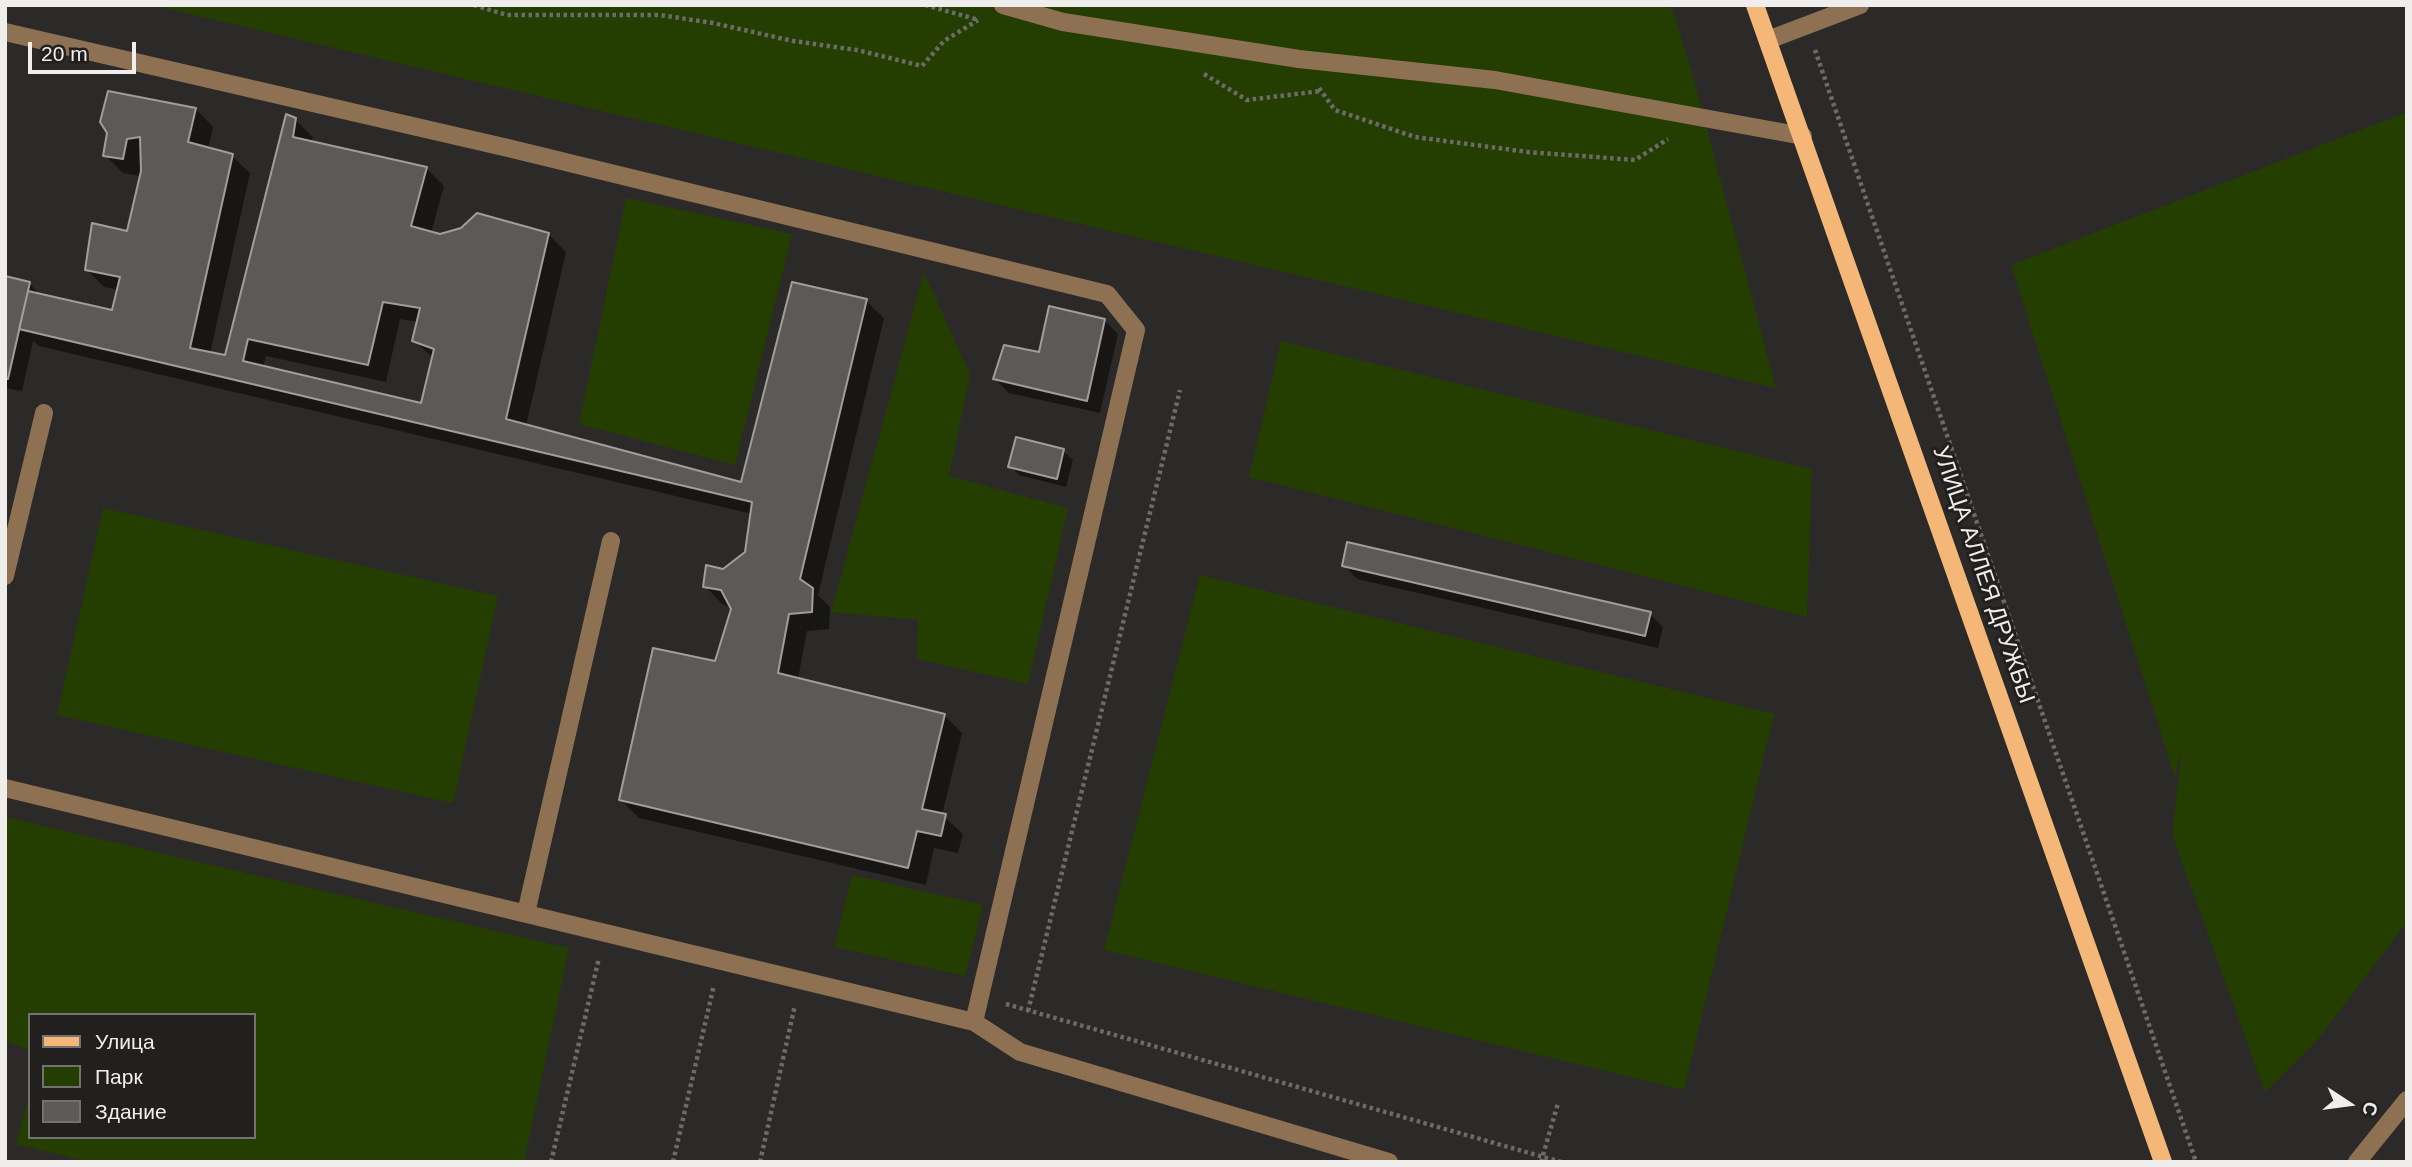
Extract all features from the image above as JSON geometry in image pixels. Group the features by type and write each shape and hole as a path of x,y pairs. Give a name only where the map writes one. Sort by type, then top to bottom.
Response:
{"main road":[{"name":"УЛИЦА АЛЛЕЯ ДРУЖБЫ","path":"1755,5 2163,1162"}],"street":[{"path":"1003,5 1063,22 1299,59 1495,80 1803,136"},
{"path":"1768,40 1860,5"},
{"path":"5,32 508,148 1107,294 1136,330 974,1022"},
{"path":"5,576 44,413"},
{"path":"526,913 611,541"},
{"path":"5,788 974,1022 1020,1052 1389,1162"},
{"path":"2357,1162 2407,1100"}],"path":[{"path":"474,5 507,15 673,17 793,41 857,50 922,66 944,41 978,20"},
{"path":"1807,25 2196,1162"},
{"path":"1299,59 1335,110 1415,137 1528,152 1635,160 1698,117"},
{"path":"1028,1011 1180,390"},
{"path":"551,1162 605,933"},
{"path":"673,1162 720,960"},
{"path":"760,1162 800,979"},
{"path":"980,997 1542,1159 1561,1162"},
{"path":"1542,1159 1558,1103"}],"green space":[{"path":"152,5 1671,5 1690,66 1776,388"},
{"path":"2407,112 2407,922 2319,1038 2265,1092 2172,834 2182,748 2175,777 2011,265"},
{"path":"626,198 792,234 735,465 579,424"},
{"path":"924,272 970,375 949,476 1068,508 1028,684 917,659 918,620 831,612"},
{"path":"1281,341 1812,469 1807,617 1249,477"},
{"path":"103,508 498,596 453,803 57,715"},
{"path":"1200,575 1774,714 1684,1090 1104,950"},
{"path":"5,817 569,948 524,1162 89,1162 16,1144 28,1100 28,1139 256,1139 256,1013 28,1013 28,1050 5,1040"},
{"path":"852,875 983,905 965,976 834,947"}],"building":[{"path":"108,91 196,108 188,142 233,154 190,348 225,355 286,114 296,118 293,137 427,167 411,226 440,234 461,228 477,213 549,233 506,419 741,482 792,282 867,299 800,579 813,588 812,612 789,614 778,673 945,714 922,809 946,814 941,836 917,831 908,868 619,800 653,648 715,661 731,609 721,590 703,587 706,565 723,569 745,552 752,502 19,329 28,291 112,310 120,277 85,270 92,223 127,231 141,171 140,137 127,139 123,159 103,156 107,133 100,122","holes":["383,302 420,308 412,341 434,349 421,403 243,361 248,339 368,365"]},
{"path":"5,276 30,282 8,379 5,378"},
{"path":"1049,306 1105,319 1087,401 993,379 1004,345 1039,352"},
{"path":"1016,437 1064,449 1057,479 1008,467"},
{"path":"1347,542 1651,612 1645,636 1342,566"}]}
